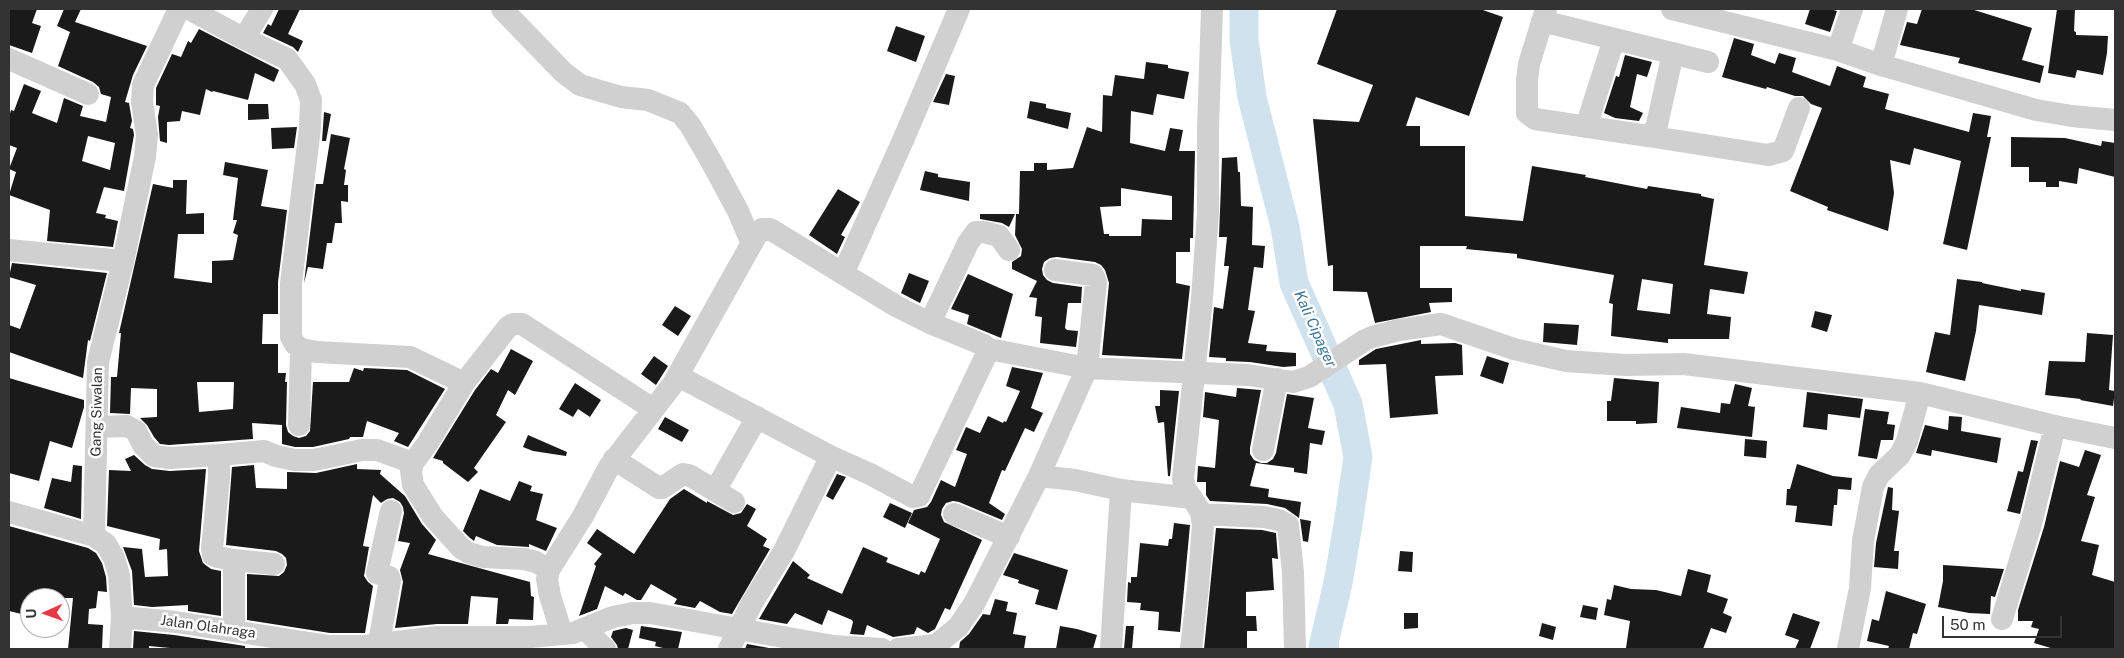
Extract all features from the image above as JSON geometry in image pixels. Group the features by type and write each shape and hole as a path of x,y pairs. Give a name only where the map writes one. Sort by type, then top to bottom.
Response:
{"street":[{"name":"Gang Siwalan","path":"94,536 98,362 145,157 148,135 142,102 143,85 179,9"},
{"path":"189,9 287,59 305,84 311,100 310,128 291,283 291,337 295,344 301,349 317,352 410,357 464,382"},
{"path":"241,36 246,35 262,9"},
{"path":"502,9 563,72 580,85 620,97 648,100 680,113 690,125 711,161 738,211 752,244"},
{"path":"842,274 904,138 959,9"},
{"path":"1190,649 1203,538 1197,506 1185,488 1183,479 1208,213 1208,129 1212,9"},
{"path":"1672,9 1838,50 1881,65 2036,110 2115,120"},
{"path":"1838,50 1852,9"},
{"path":"1881,65 1897,9"},
{"path":"1708,62 1614,39 1544,15 1529,64 1527,114 1535,119 1768,155 1783,151 1799,108"},
{"path":"1586,127 1614,39"},
{"path":"1648,136 1656,129 1674,53"},
{"path":"9,59 88,94"},
{"path":"562,634 550,596 547,580 549,570 583,516 614,459 678,376 762,228 770,229 842,274 930,323 989,348 1087,368 1248,374 1293,382 1309,377 1372,337 1399,330 1440,324 1514,348 1566,360 1625,365 1684,364 1920,393 2055,426 2115,438"},
{"path":"930,323 968,243 976,232 999,236 1010,250"},
{"path":"9,250 122,261"},
{"path":"898,649 942,647 974,604 1010,537 1087,368 1096,282 1093,275 1055,270"},
{"path":"549,570 536,562 524,558 483,557 469,553 461,548 448,536 433,517 413,485 411,471 413,463 428,444 464,382 508,327 513,324 522,324 653,409"},
{"path":"678,376 830,456 870,474 913,497 919,496 989,348"},
{"path":"299,425 301,349"},
{"path":"1263,450 1277,379"},
{"path":"1848,649 1860,588 1863,541 1873,487 1879,475 1900,455 1907,442 1920,393"},
{"path":"715,490 757,417"},
{"path":"97,427 127,426 136,431 143,445 154,456 169,458 264,451 294,460 314,460 362,450 377,450 413,463"},
{"path":"2002,619 2030,524 2055,426"},
{"path":"219,455 213,555 234,560 274,564"},
{"path":"733,639 784,551 830,456"},
{"path":"614,459 659,488 662,488 683,474 690,475 734,502"},
{"path":"1039,476 1075,480 1197,506 1264,517 1279,520 1288,525 1293,572 1296,649"},
{"path":"1111,649 1121,490"},
{"path":"380,643 390,580 389,577 377,574 391,511"},
{"path":"9,512 94,536 106,544 114,558 119,574 122,617 120,649"},
{"path":"954,514 1010,537"},
{"path":"234,560 234,630"},
{"name":"Jalan Olahraga","path":"122,617 234,630 313,646 365,646 437,637 490,643 562,634 585,628 613,617 633,613 650,613 733,639 882,649"},
{"path":"585,628 605,649"}],"building":[{"path":"9,9 37,9 32,23 41,26 32,53 9,45"},
{"path":"64,9 81,9 75,22 147,46 133,75 125,102 129,103 132,121 130,128 133,129 134,135 124,191 104,187 96,213 106,215 105,218 118,221 113,247 47,241 50,210 9,195 16,172 9,169 17,148 9,145 9,117 11,110 14,111 24,84 41,91 32,113 57,123 64,98 83,106 80,116 106,122 111,97 101,94 99,87 93,82 58,66 70,32 57,26","holes":["88,136 115,143 110,170 82,161"]},
{"path":"279,9 300,9 288,34 303,41 298,52 293,47 263,33 268,24 271,26"},
{"path":"1337,9 1480,9 1503,17 1469,116 1416,97 1406,126 1420,126 1420,146 1465,146 1465,216 1523,221 1532,166 1586,175 1585,177 1647,189 1648,186 1701,194 1701,196 1714,199 1704,265 1748,272 1744,294 1710,289 1707,314 1731,317 1729,339 1668,339 1668,343 1611,336 1613,304 1609,303 1614,275 1517,258 1517,254 1466,249 1467,246 1420,246 1420,288 1452,288 1452,302 1429,303 1431,312 1375,323 1367,292 1333,291 1333,265 1328,266 1313,119 1359,122 1373,85 1317,64","holes":["1642,279 1673,284 1670,314 1637,310"]},
{"path":"1810,9 1837,11 1830,32 1805,24"},
{"path":"1922,9 1971,9 2032,28 2022,60 2044,66 2040,83 1958,63 1960,58 1900,45 1907,22 1917,24"},
{"path":"2057,9 2075,9 2074,31 2076,35 2108,36 2103,75 2077,70 2075,78 2048,73"},
{"path":"896,26 925,36 916,62 887,51"},
{"path":"199,29 279,70 274,82 255,73 248,100 206,89 200,115 182,111 180,121 167,122 167,143 160,141 158,117 160,106 156,105 156,88 172,54 181,57 188,41 191,43"},
{"path":"1734,38 1754,44 1751,55 1775,64 1779,53 1796,58 1792,72 1830,86 1837,66 1866,77 1863,87 1889,94 1885,109 1969,132 1973,113 1991,116 1987,137 1991,137 1967,250 1943,244 1961,161 1914,148 1910,165 1890,160 1894,193 1888,231 1827,210 1828,207 1790,191 1822,108 1811,104 1803,96 1795,96 1767,87 1766,89 1722,77"},
{"path":"1625,55 1652,62 1647,77 1637,74 1630,107 1643,113 1639,121 1615,118 1604,113 1616,76 1619,77"},
{"path":"1146,62 1168,65 1168,68 1189,72 1184,99 1157,94 1153,115 1131,111 1130,143 1165,151 1170,128 1183,130 1179,151 1195,151 1193,238 1190,238 1190,252 1176,252 1176,283 1190,286 1182,359 1102,355 1109,283 1105,270 1095,262 1057,257 1050,258 1044,262 1043,275 1047,280 1053,283 1082,287 1081,303 1068,303 1065,328 1078,331 1076,347 1040,343 1042,317 1035,316 1037,298 1029,297 1037,281 1012,269 1012,262 1021,256 1022,249 1015,235 1016,214 1019,214 1020,171 1034,171 1034,163 1047,163 1047,170 1073,168 1087,127 1102,132 1103,95 1112,96 1115,75 1144,79","holes":["1121,188 1172,196 1172,220 1142,219 1141,236 1109,236 1109,234 1104,234 1100,207 1121,206"]},
{"path":"946,74 955,76 949,105 933,102"},
{"path":"1030,101 1046,104 1046,108 1071,113 1068,129 1027,118"},
{"path":"248,104 268,104 269,119 248,120"},
{"path":"324,112 331,114 326,141 322,141"},
{"path":"297,127 294,148 272,149 271,128"},
{"path":"331,134 350,138 344,169 346,170 344,185 348,185 348,202 341,201 342,223 335,223 332,243 327,243 323,269 308,267 304,283 316,184 323,184"},
{"path":"2011,137 2065,138 2101,146 2102,141 2115,143 2115,177 2079,168 2077,184 2059,181 2059,187 2046,187 2046,182 2029,182 2029,167 2011,167"},
{"path":"1237,157 1238,172 1240,172 1241,206 1253,207 1252,245 1265,246 1263,268 1254,267 1248,310 1255,311 1248,343 1267,345 1266,351 1296,353 1296,366 1283,367 1250,362 1226,361 1226,358 1209,357 1214,307 1223,309 1229,266 1224,266 1227,237 1219,237 1222,158"},
{"path":"225,162 268,170 261,206 287,210 278,282 278,314 263,314 262,344 278,344 278,373 286,373 286,425 288,432 299,438 306,436 310,431 313,382 349,382 354,368 363,371 364,368 407,370 445,389 408,447 394,441 399,433 367,421 363,437 350,437 349,439 313,447 295,447 282,444 282,425 252,423 253,439 160,444 140,418 157,417 157,389 131,388 130,414 110,413 111,377 117,377 121,333 119,333 153,184 173,188 173,180 187,180 186,214 204,213 204,234 178,234 174,278 212,283 212,261 233,260 238,235 233,233 237,220 233,220 238,178 223,175","holes":["197,382 234,382 233,409 199,412"]},
{"path":"925,171 938,174 938,177 970,182 969,201 920,190"},
{"path":"838,189 860,202 841,235 845,237 837,254 809,235"},
{"path":"980,214 1015,214 1009,227 1002,223 980,219"},
{"path":"12,263 107,273 90,341 88,340 83,378 9,352 9,325 20,329 36,285 9,277"},
{"path":"909,273 929,281 920,303 901,293"},
{"path":"968,274 1013,294 1001,338 967,324 969,315 951,309"},
{"path":"1957,279 1982,282 2021,291 2021,289 2045,293 2042,315 1979,305 1976,331 1965,381 1926,372 1935,332 1950,335"},
{"path":"675,306 691,316 678,336 662,325"},
{"path":"1815,311 1832,315 1827,332 1811,327"},
{"path":"1544,323 1579,325 1577,345 1543,342"},
{"path":"2087,333 2113,335 2109,390 2115,391 2113,406 2081,399 2045,395 2049,361 2085,362"},
{"path":"1421,340 1421,344 1455,343 1462,345 1463,375 1435,376 1438,414 1390,418 1386,364 1359,365 1359,360 1376,349"},
{"path":"511,349 533,361 515,395 508,390 496,415 506,422 474,468 478,472 468,482 443,463 443,461 433,458 475,390 491,369 498,373"},
{"path":"654,356 668,366 656,385 641,374"},
{"path":"1487,356 1509,363 1503,384 1480,376"},
{"path":"1012,367 1043,373 1031,408 1043,413 1034,432 1025,428 1005,471 1002,470 989,503 1005,514 1002,520 959,502 946,503 942,509 941,515 944,522 982,540 950,610 945,608 935,629 928,633 917,627 914,634 893,637 867,625 864,635 850,634 852,620 828,610 822,625 795,613 787,624 759,619 793,561 810,575 807,578 842,594 863,547 888,558 886,562 919,575 921,571 925,573 940,539 908,523 914,510 927,507 931,502 941,480 955,487 967,454 956,450 966,427 980,433 988,416 1003,423 1004,421 1006,422 1020,391 1006,386"},
{"path":"9,378 84,400 84,407 72,448 50,441 39,481 9,473"},
{"path":"1614,378 1659,382 1657,423 1636,424 1636,421 1607,421 1607,401 1611,401"},
{"path":"575,383 601,400 590,417 578,409 573,417 559,409"},
{"path":"1735,384 1752,388 1748,406 1755,407 1752,437 1677,428 1681,407 1720,413 1721,403 1730,404"},
{"path":"1237,388 1261,390 1250,454 1254,460 1261,463 1267,463 1273,459 1276,453 1287,394 1314,398 1308,428 1325,431 1322,445 1310,443 1307,474 1294,472 1294,468 1256,463 1250,486 1269,489 1268,497 1301,502 1299,518 1285,508 1267,504 1210,501 1206,495 1206,482 1197,482 1198,466 1215,468 1219,420 1203,417 1205,392 1236,397"},
{"path":"1160,390 1179,391 1170,476 1168,476 1164,422 1158,423 1155,406 1160,406"},
{"path":"1807,392 1863,399 1860,418 1828,414 1827,430 1803,427"},
{"path":"1865,409 1889,412 1887,424 1895,425 1893,440 1881,440 1877,459 1858,456"},
{"path":"1949,416 1962,417 1961,431 2001,438 1997,463 1932,450 1931,456 1916,453 1925,425 1948,430"},
{"path":"665,417 689,430 682,442 658,429"},
{"path":"528,435 567,452 566,456 533,451 523,447"},
{"path":"1745,439 1767,441 1766,458 1744,456"},
{"path":"2031,440 2038,441 2020,514 2007,511 2018,471 2023,472"},
{"path":"2085,450 2101,455 2087,495 2095,497 2081,541 2099,545 2092,575 2115,582 2115,649 2054,649 2034,643 2039,629 2031,627 2033,621 2018,621 2018,610 2044,527 2060,461 2079,467"},
{"path":"134,455 152,469 170,471 206,469 199,551 203,563 211,569 221,571 221,616 188,611 188,605 152,607 134,605 132,571 123,547 142,549 145,577 168,576 167,549 159,550 160,539 107,526 109,470 131,471 125,459"},
{"path":"357,464 357,469 381,470 380,474 405,496 422,524 436,540 428,554 530,582 531,596 534,597 533,620 509,619 508,624 496,624 498,598 471,596 468,624 437,624 395,628 403,582 400,570 410,543 398,541 404,513 400,502 393,498 381,503 373,495 363,546 369,547 364,576 373,586 365,633 330,633 247,620 247,574 279,576 284,572 287,565 286,558 276,551 226,545 232,467 254,465 256,488 287,489 287,472 316,473"},
{"path":"1797,464 1833,476 1852,478 1851,490 1838,489 1837,505 1834,505 1832,526 1795,522 1797,506 1786,505 1787,489 1790,489"},
{"path":"73,465 82,466 81,519 44,508 52,478 71,482"},
{"path":"837,474 846,477 833,500 826,496"},
{"path":"519,481 532,486 530,491 543,494 536,520 557,528 546,551 529,544 529,547 497,545 476,536 474,541 470,538 463,531 480,489 510,501"},
{"path":"1888,487 1893,488 1892,510 1899,511 1894,551 1899,551 1898,569 1874,567 1876,543"},
{"path":"684,489 707,503 707,501 733,515 741,513 747,504 756,509 747,526 767,539 763,546 770,549 732,614 720,612 700,601 695,608 674,604 677,599 651,584 641,600 637,600 625,593 623,596 605,586 597,609 579,616 596,566 594,564 602,554 587,543 597,529 634,554 670,499"},
{"path":"890,503 912,513 905,528 883,517"},
{"path":"1300,519 1311,521 1308,542 1303,541"},
{"path":"1174,523 1190,525 1180,632 1158,630 1159,612 1140,610 1141,603 1127,602 1128,582 1131,583 1131,577 1137,577 1140,543 1168,546 1169,539 1172,539"},
{"path":"9,526 88,548 96,553 102,563 106,577 107,592 98,591 96,608 89,609 88,624 103,625 102,649 68,649 73,598 70,598 70,588 20,588 20,614 9,611"},
{"path":"1216,528 1262,530 1276,533 1278,559 1272,558 1274,590 1246,592 1246,616 1256,616 1257,631 1247,631 1247,649 1204,649"},
{"path":"1400,551 1413,552 1412,572 1398,571"},
{"path":"1014,553 1068,570 1057,610 1035,604 1039,590 1018,583 1019,580 1003,575"},
{"path":"1943,565 2004,569 1995,597 1991,596 1990,614 1969,613 1938,607 1943,581"},
{"path":"1688,569 1711,575 1707,592 1728,599 1723,613 1732,617 1726,633 1711,628 1703,649 1626,648 1630,621 1604,615 1607,599 1611,600 1614,585 1631,589 1656,590 1681,596"},
{"path":"1886,591 1926,604 1917,634 1913,633 1909,649 1888,649 1889,646 1867,641 1872,619 1879,621"},
{"path":"995,599 1008,602 1006,611 1017,613 1013,634 1026,636 1024,649 959,649 960,642 969,634 983,614 990,615"},
{"path":"1583,605 1598,608 1596,620 1580,617"},
{"path":"1404,613 1418,613 1418,628 1404,629"},
{"path":"1793,613 1820,622 1810,649 1795,649 1799,640 1785,635"},
{"path":"1542,623 1556,627 1553,640 1539,636"},
{"path":"641,626 682,632 678,649 655,646 656,642 639,638"},
{"path":"1060,626 1097,635 1093,649 1056,649"},
{"path":"1126,626 1134,626 1132,649 1124,649"},
{"path":"626,628 633,630 628,649 618,649 611,637 613,631"},
{"path":"134,631 245,646 245,649 180,649 149,646 149,649 133,649"},
{"path":"747,644 769,648 745,649"}],"waterway":[{"name":"Kali Cipager","path":"1244,9 1244,40 1252,97 1285,227 1294,283 1348,404 1358,457 1338,583 1323,647 1325,649"}]}
